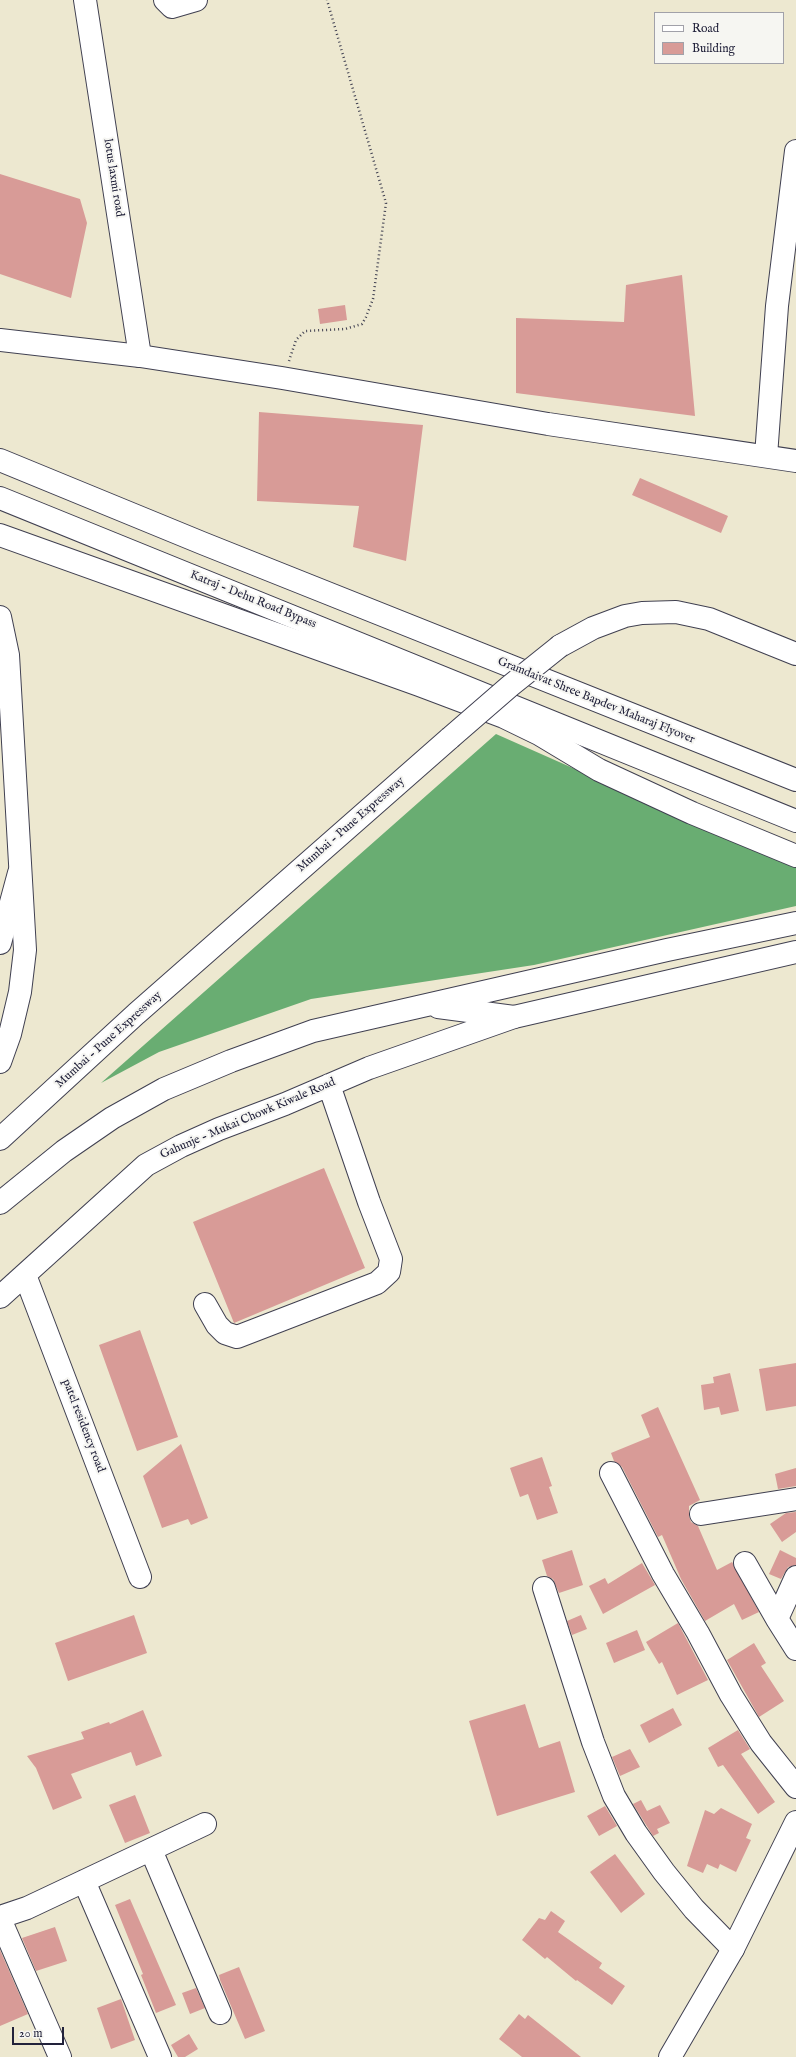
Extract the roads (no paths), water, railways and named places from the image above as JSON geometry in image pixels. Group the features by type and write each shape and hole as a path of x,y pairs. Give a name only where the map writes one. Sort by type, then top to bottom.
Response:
{"main road":[{"name":"lotus laxmi road","path":"85,0 140,356"},
{"path":"165,0 172,7 196,0"},
{"path":"766,456 777,306 796,151"},
{"path":"0,340 140,356 282,378 548,424 796,461"},
{"name":"Gramdaivat Shree Bapdev Maharaj Flyover","path":"0,460 397,621 796,780"},
{"name":"Katraj - Dehu Road Bypass","path":"0,498 503,709"},
{"path":"0,535 404,679 503,709 796,821"},
{"name":"Mumbai - Pune Expressway","path":"0,1139 136,1014 450,738 510,686 560,646 579,635 610,621 630,615 658,612 676,612 703,618 746,634"},
{"path":"0,617 8,655 25,950 20,992 10,1034 0,1062"},
{"path":"746,634 796,654"},
{"path":"746,634 796,665"},
{"path":"503,709 539,734 599,770 692,813 796,856"},
{"path":"0,943 20,868"},
{"path":"0,1204 64,1151 112,1118 164,1089 231,1061 313,1032 422,1005 667,950 796,923"},
{"path":"422,1005 514,1017 796,952"},
{"name":"Gahunje - Mukai Chowk Kiwale Road","path":"0,1297 146,1165 181,1146 369,1068 514,1017"},
{"path":"205,1304 217,1325 225,1333 237,1337 377,1283 389,1272 391,1259 329,1085"},
{"name":"patel residency road","path":"25,1275 140,1577"},
{"path":"611,1473 663,1574 698,1633 731,1695 761,1743 796,1787"},
{"path":"701,1514 796,1499"},
{"path":"745,1563 796,1649"},
{"path":"777,1619 796,1577"},
{"path":"544,1588 593,1742 614,1796 636,1833 664,1872 694,1908 733,1949"},
{"path":"670,2057 733,1949 796,1822"},
{"path":"60,2057 0,1918 27,1908 205,1824"},
{"path":"151,1850 220,2013"},
{"path":"84,1881 160,2057"}]}
